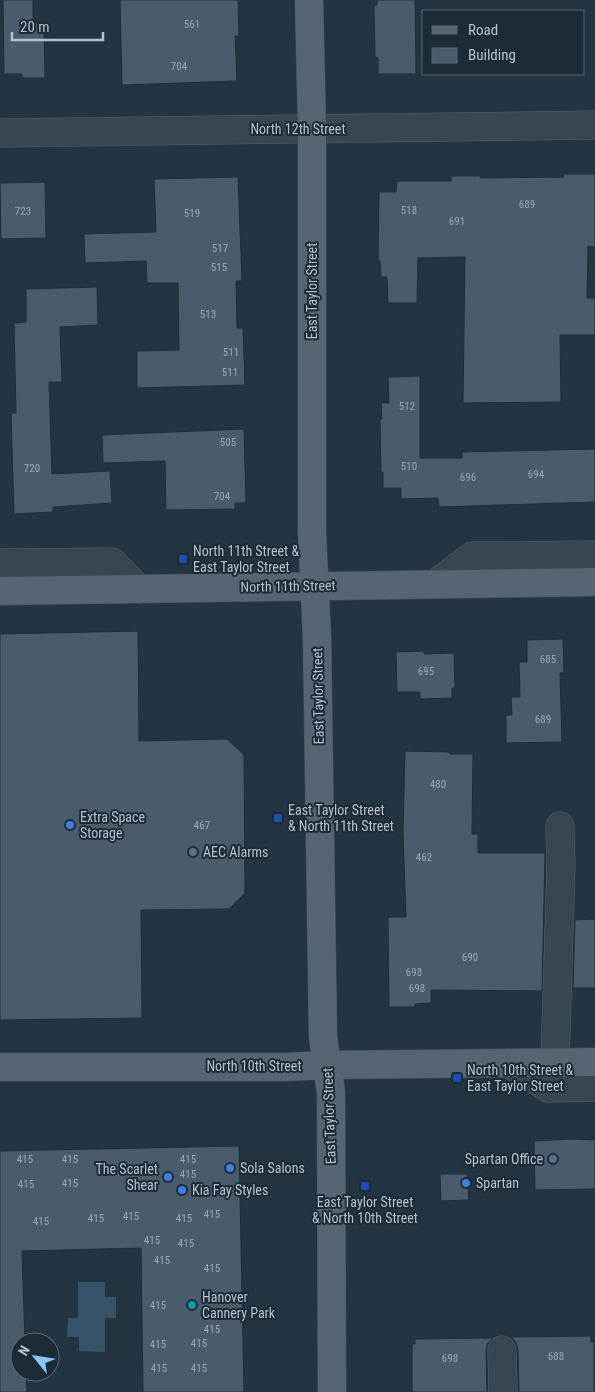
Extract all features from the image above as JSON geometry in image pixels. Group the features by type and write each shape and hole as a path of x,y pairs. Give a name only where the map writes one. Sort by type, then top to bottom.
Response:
{"main road":[{"name":"East Taylor Street","path":"309,0 312,128 312,532 315,586 323,1037 331,1093 332,1392"},
{"name":"North 11th Street","path":"0,591 595,582"},
{"name":"North 10th Street","path":"0,1068 286,1067 595,1062"}],"street":[{"name":"North 12th Street","path":"0,133 595,125"},
{"path":"436,584 472,556 595,555"},
{"path":"0,563 112,562 139,589"},
{"path":"555,1063 561,865 560,826"},
{"path":"508,1063 548,1088 595,1087"},
{"path":"502,1350 503,1392"}],"water":[{"path":"78,1282 105,1282 105,1297 116,1297 116,1318 105,1318 105,1352 79,1351 79,1337 67,1337 68,1318 78,1318"}],"building":[{"path":"3,0 33,0 33,23 44,23 45,78 22,78 22,74 4,74"},
{"path":"120,0 238,0 239,36 235,36 237,81 122,85"},
{"path":"377,0 415,0 416,74 378,74 378,58 375,57 374,5 377,5"},
{"path":"564,174 595,174 595,247 588,246 587,298 595,298 595,335 560,335 561,402 463,403 465,257 418,258 417,303 388,303 387,277 381,277 380,261 378,261 379,192 396,192 397,181 451,181 451,176 480,176 480,178 564,177"},
{"path":"238,177 242,281 236,281 237,328 243,328 245,385 137,388 137,351 179,350 178,283 147,283 146,261 85,263 84,234 156,232 154,179"},
{"path":"45,182 46,238 1,239 0,183"},
{"path":"97,287 98,325 60,327 62,382 49,382 52,474 110,471 112,503 53,507 53,512 14,514 11,413 16,413 14,323 26,322 26,289"},
{"path":"420,376 420,458 462,458 462,452 595,449 595,502 439,507 438,498 401,499 401,488 383,488 380,419 382,419 381,403 389,403 388,377"},
{"path":"244,429 246,503 235,503 235,509 166,510 165,461 103,463 102,435"},
{"name":"Extra Space Storage","path":"138,631 139,741 227,739 244,755 245,893 229,909 141,910 142,1018 0,1020 0,634"},
{"path":"563,639 564,673 560,673 562,742 506,743 506,715 512,715 511,697 520,697 519,662 527,662 527,640"},
{"path":"424,651 424,654 454,653 455,688 452,688 452,698 420,699 420,692 397,692 396,652"},
{"path":"405,751 473,754 472,834 478,834 478,853 545,853 542,991 431,990 431,1003 415,1004 415,1007 389,1007 388,917 406,917 403,833"},
{"path":"595,919 595,988 573,988 575,920"},
{"path":"595,1140 595,1189 535,1190 534,1141"},
{"name":"Hanover Cannery Park","path":"239,1146 244,1392 143,1392 141,1248 22,1251 25,1332 10,1332 10,1382 26,1382 27,1392 0,1392 0,1151"},
{"path":"440,1174 467,1174 469,1200 441,1201"},
{"path":"591,1336 591,1342 594,1342 594,1392 519,1392 518,1350 516,1342 511,1337"},
{"path":"493,1338 488,1343 486,1350 487,1392 412,1392 412,1344 415,1344 415,1339"}],"place":[{"name":"North 11th Street & East Taylor Street","path":"183,559"},
{"name":"East Taylor Street & North 11th Street","path":"278,818"},
{"name":"Extra Space Storage","path":"70,825"},
{"name":"AEC Alarms","path":"193,852"},
{"name":"North 10th Street & East Taylor Street","path":"457,1078"},
{"name":"Spartan Office","path":"553,1159"},
{"name":"Sola Salons","path":"230,1168"},
{"name":"The Scarlet Shear","path":"168,1177"},
{"name":"Spartan","path":"466,1183"},
{"name":"East Taylor Street & North 10th Street","path":"365,1186"},
{"name":"Kia Fay Styles","path":"182,1190"},
{"name":"Hanover Cannery Park","path":"192,1305"}]}
